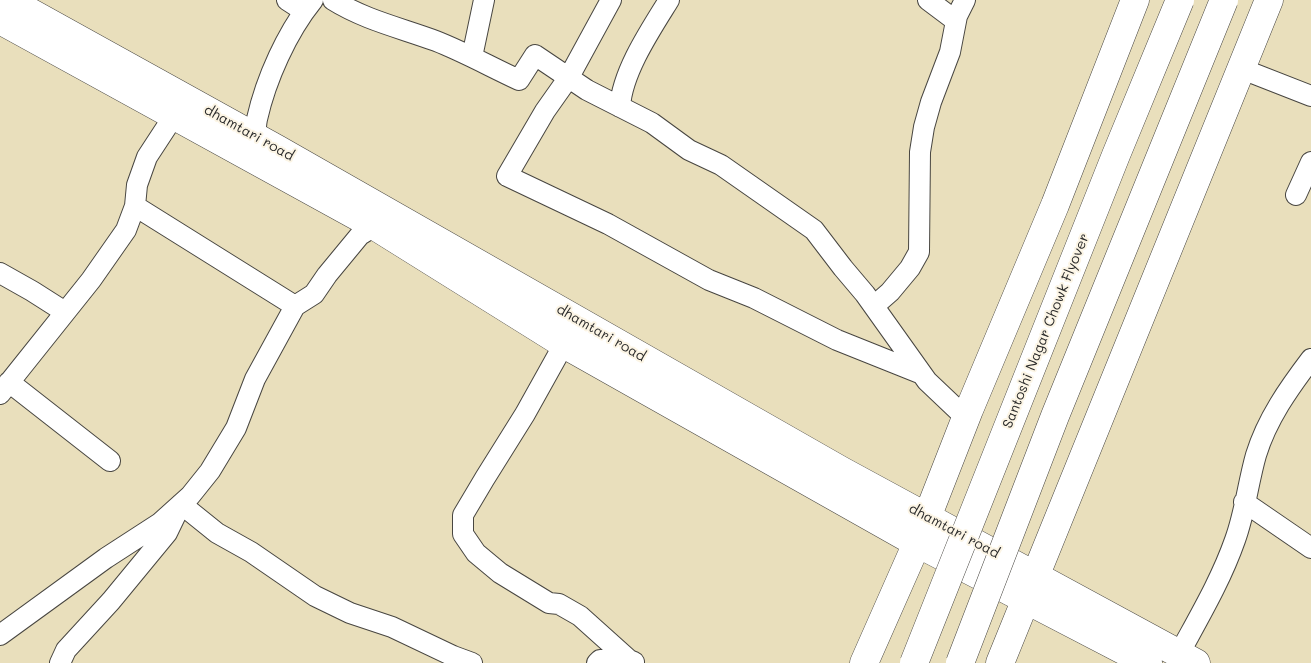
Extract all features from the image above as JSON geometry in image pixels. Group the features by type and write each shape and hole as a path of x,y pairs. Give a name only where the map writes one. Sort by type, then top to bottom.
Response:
{"main road":[{"path":"8,0 180,107"},
{"path":"864,663 917,543 966,418 1051,214 1135,0"},
{"name":"Santoshi Nagar Chowk Flyover","path":"914,663 1116,154 1180,0"},
{"path":"960,663 1055,416 1224,0"},
{"path":"1000,663 1269,0"},
{"path":"0,20 180,107 255,148 375,226 564,344 917,543 1030,588 1148,663"},
{"name":"dhamtari road","path":"255,148 927,517 1030,588 1188,658"}],"street":[{"path":"255,148 257,120 268,82 283,50 309,5 287,0"},
{"path":"333,0 349,10 472,56 519,80 535,55 587,90 652,123 689,150 721,165 814,230 842,268 874,306 922,374 966,418"},
{"path":"472,56 484,0"},
{"path":"611,0 569,77 545,111 507,176 608,224 709,280 754,298 837,340 922,374"},
{"path":"620,107 620,96 641,44 669,0"},
{"path":"928,0 956,21"},
{"path":"874,306 890,292 910,268 919,252 920,152 924,127 931,102 950,52 956,21 965,0"},
{"path":"1242,69 1311,96"},
{"path":"110,461 5,388 91,280 126,230 135,206 137,185 147,157 180,107"},
{"path":"1296,195 1311,162"},
{"path":"135,206 295,306"},
{"path":"0,635 106,558 160,523 190,496 210,471 236,428 255,379 295,306 314,294 360,236 375,226"},
{"path":"0,273 32,290 65,312"},
{"path":"564,344 525,414 463,515 463,534 476,553 500,573 549,603 559,604 580,616 633,662"},
{"path":"1188,658 1208,599 1235,543 1256,455 1263,435 1282,400 1311,358"},
{"path":"1244,502 1311,548"},
{"path":"60,663 66,650 111,601 167,533 181,504"},
{"path":"181,504 217,533 251,552 315,596 350,613 392,627 472,663"},
{"path":"597,663 600,660 633,662"}]}
